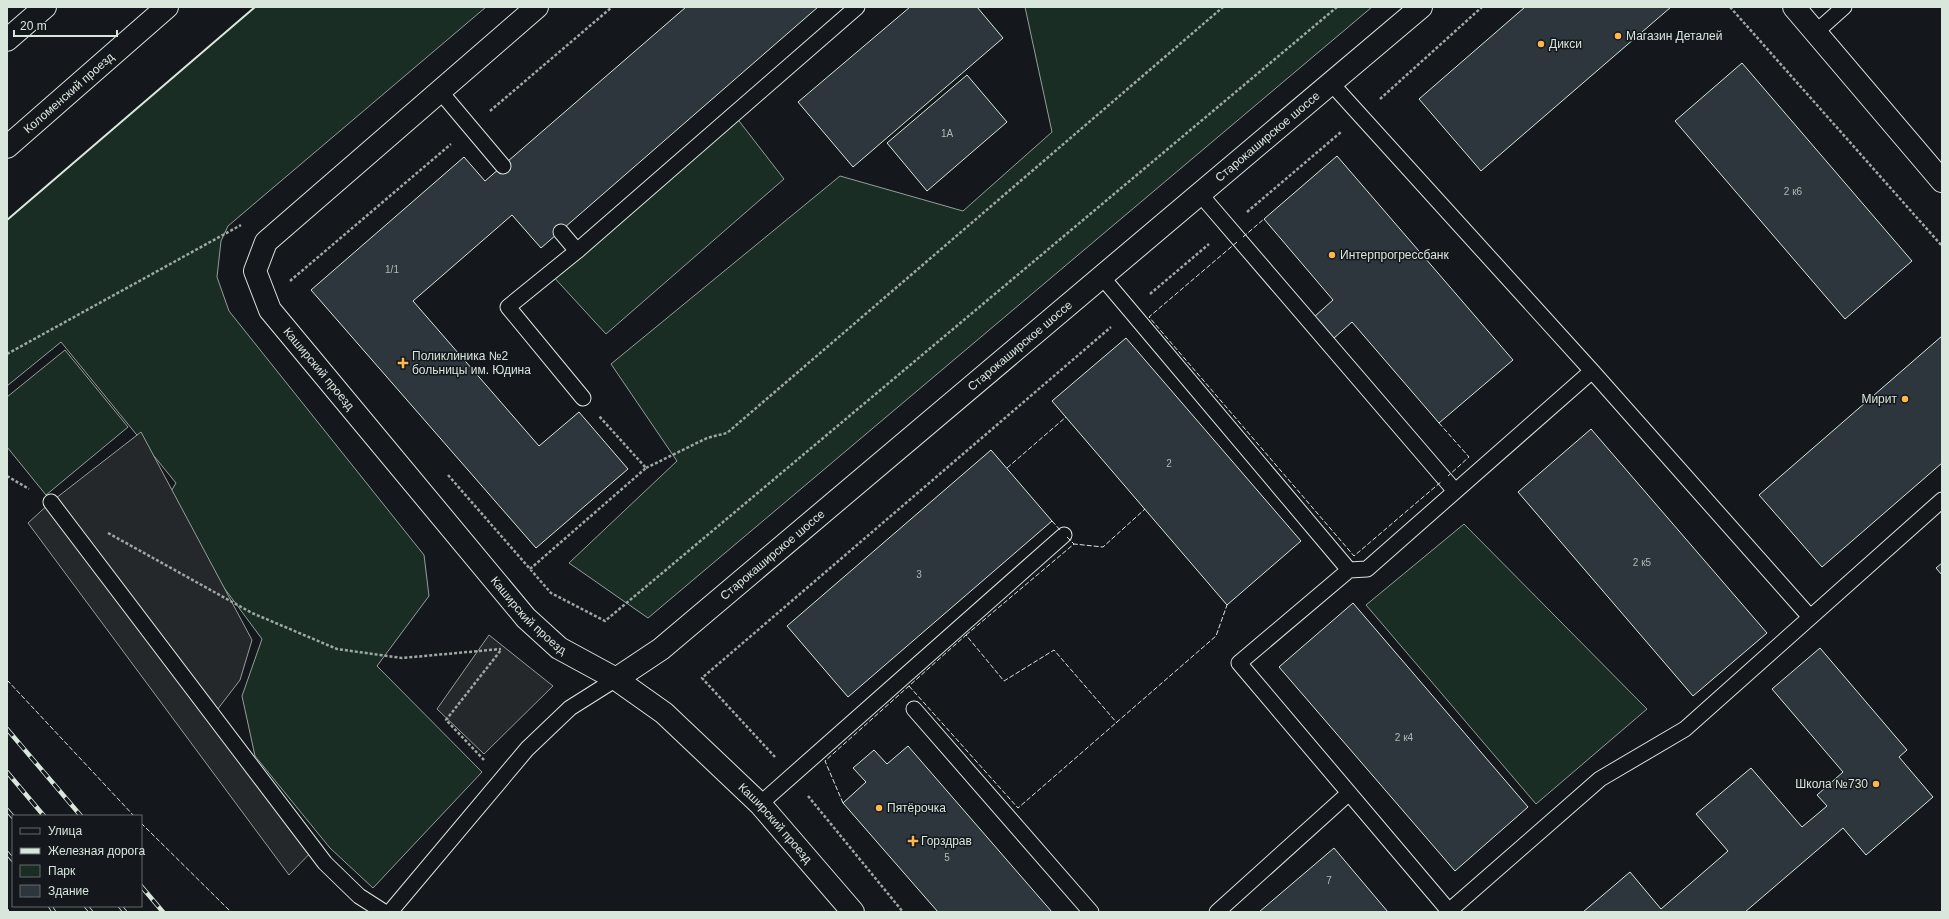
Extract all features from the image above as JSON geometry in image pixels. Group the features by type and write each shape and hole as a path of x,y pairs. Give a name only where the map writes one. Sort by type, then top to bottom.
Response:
{"street":[{"path":"7,40 45,7"},
{"name":"Коломенский проезд","path":"7,147 167,7"},
{"path":"439,90 537,7"},
{"name":"Старокаширское шоссе","path":"616,679 661,649 1421,7"},
{"path":"1794,7 1942,181"},
{"name":"Каширский проезд","path":"439,90 266,242 255,271 270,310 526,618 559,648 616,679 664,713 760,804 853,912"}],"lane":[{"path":"583,398 508,308 577,251 857,7"},
{"path":"1816,32 1844,7"},
{"path":"1331,83 1592,371 1810,617"},
{"path":"439,90 503,166"},
{"path":"1200,194 1456,492"},
{"path":"561,232 577,251"},
{"path":"1102,277 1348,570"},
{"path":"1592,371 1367,569 1348,570 1239,663 1449,911 1600,778 1685,729 1942,500"},
{"path":"50,502 325,863 359,896 384,912"},
{"path":"760,804 1064,535"},
{"path":"390,912 528,749 570,708 616,679"},
{"path":"914,709 1091,912"},
{"path":"1217,912 1349,793"}],"path":[{"path":"289,282 612,7"},
{"path":"530,569 646,468 706,438 727,433 1223,7"},
{"path":"446,473 551,593 604,621 1338,7"},
{"path":"702,678 1130,310 1229,228 1361,115 1482,7"},
{"path":"1730,7 1942,246"},
{"path":"7,354 243,224"},
{"path":"613,431 646,468"},
{"path":"106,532 252,613 337,649 402,658 501,649 446,720 502,780"}],"green space":[{"path":"255,7 486,7 228,226 221,241 217,277 229,311 424,555 429,596 377,666 482,772 373,888 330,848 255,756 242,696 262,639 222,585 156,517 176,483 61,342 7,386 7,220"},
{"path":"1025,7 1372,7 648,618 569,563 677,461 611,364 840,176 963,211 1052,132"},
{"path":"729,108 784,179 606,334 550,273"},
{"path":"65,350 128,427 46,495 7,447 7,397"},
{"path":"1464,524 1647,709 1536,804 1366,605"}],"shaded area":[{"path":"141,432 252,640 240,680 217,710 319,844 289,875 28,523 51,502"},
{"path":"489,635 553,686 484,754 437,709"}],"building":[{"path":"686,7 818,7 541,248 512,215 413,301 539,446 579,412 628,469 536,548 311,290 464,157 485,181"},
{"path":"910,7 977,7 1003,38 853,167 798,102"},
{"path":"1525,7 1671,7 1481,171 1419,99"},
{"path":"1742,63 1912,261 1845,319 1675,121"},
{"path":"967,75 1007,122 927,191 887,143"},
{"path":"1337,156 1513,360 1439,423 1352,322 1333,339 1314,317 1333,300 1264,219"},
{"name":"Мирит","path":"1942,336 1942,463 1822,567 1759,495"},
{"path":"1126,338 1301,541 1227,605 1052,401"},
{"path":"1591,429 1767,633 1693,696 1518,492"},
{"path":"991,450 1052,521 848,697 787,626"},
{"path":"1942,563 1942,575 1936,568"},
{"path":"1353,603 1528,807 1455,871 1279,667"},
{"name":"Школа №730","path":"1820,648 1907,750 1899,757 1933,797 1866,855 1843,828 1745,912 1583,912 1630,872 1661,909 1728,851 1696,814 1751,768 1802,827 1827,806 1817,795 1843,772 1772,689"},
{"path":"908,746 1052,912 938,912 843,803 866,782 853,768 874,750 887,764"},
{"path":"1334,848 1388,912 1259,912"}],"railway":[{"path":"7,729 80,815"},
{"path":"7,772 43,815"},
{"path":"7,810 12,816"},
{"path":"7,853 12,859"},
{"path":"142,887 163,912"},
{"path":"51,907 54,912"},
{"path":"87,907 91,912"},
{"path":"121,907 125,912"}],"fence":[{"path":"1243,237 1264,219"},
{"path":"1237,242 1149,317 1354,556 1442,481"},
{"path":"1007,468 1066,417"},
{"path":"1439,423 1469,457 1448,476"},
{"path":"966,635 1074,544 1103,547 1145,509"},
{"path":"1052,521 1061,531"},
{"path":"1067,537 1074,544"},
{"path":"909,686 1018,808 1216,636 1227,605"},
{"path":"843,803 825,761 966,635 1004,681 1054,650 1117,723"},
{"path":"7,680 133,815"},
{"path":"142,824 231,912"}],"wall":[{"path":"7,220 255,7"}],"place":[{"name":"Магазин Деталей","path":"1618,36"},
{"name":"Дикси","path":"1541,44"},
{"name":"Интерпрогрессбанк","path":"1332,255"},
{"name":"Поликлиника №2 больницы им. Юдина","path":"403,363"},
{"name":"Мирит","path":"1905,399"},
{"name":"Школа №730","path":"1876,784"},
{"name":"Пятёрочка","path":"879,808"},
{"name":"Горздрав","path":"913,841"}]}
